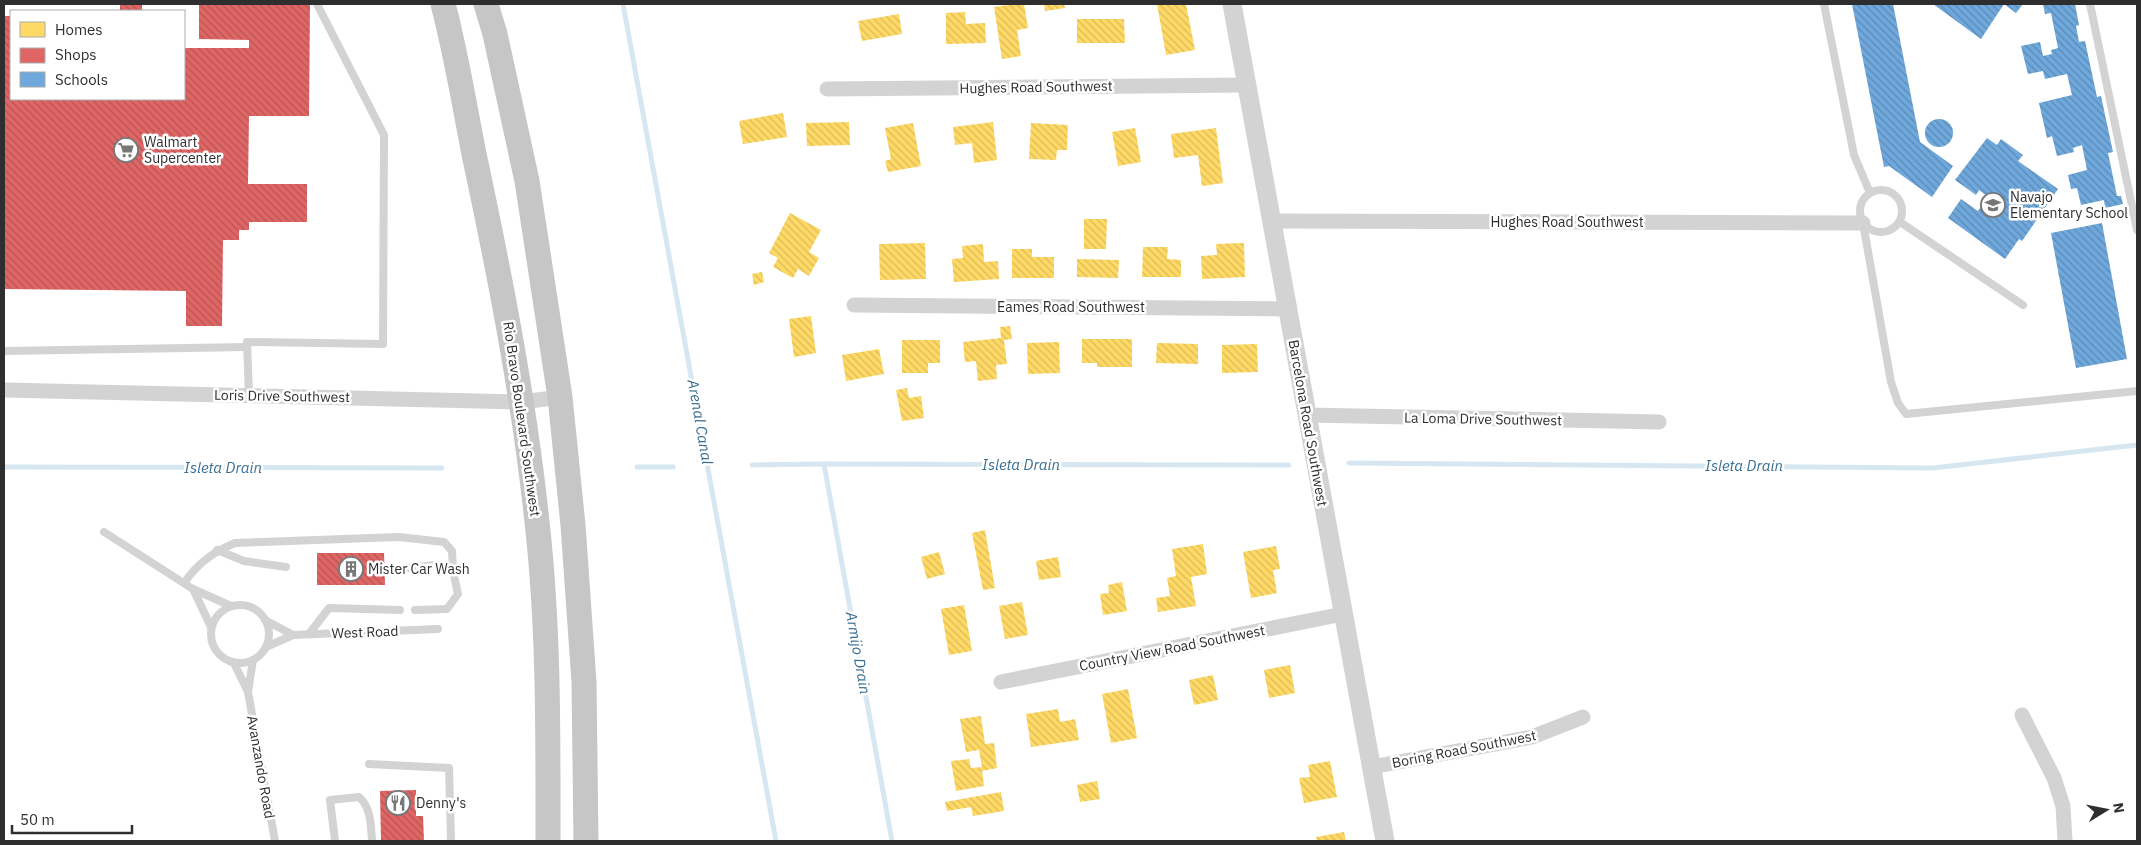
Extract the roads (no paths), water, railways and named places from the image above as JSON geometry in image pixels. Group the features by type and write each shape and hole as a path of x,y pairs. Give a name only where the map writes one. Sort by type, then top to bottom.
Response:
{"main road":[{"name":"Rio Bravo Boulevard Southwest","path":"443,4 454,47 499,267 522,402 538,524 548,687 548,841"},
{"path":"486,4 495,34 527,181 560,397 573,525 584,682 586,841"}],"street":[{"name":"Barcelona Road Southwest","path":"1232,4 1245,85 1288,308 1385,841"},
{"name":"Hughes Road Southwest","path":"827,89 1245,85"},
{"name":"Hughes Road Southwest","path":"1271,221 1864,223"},
{"name":"Eames Road Southwest","path":"854,305 1288,308"},
{"name":"Loris Drive Southwest","path":"4,390 522,402 560,397"},
{"name":"La Loma Drive Southwest","path":"1306,415 1659,422"},
{"name":"Country View Road Southwest","path":"1001,682 1343,614"},
{"path":"2022,714 2054,778 2063,806 2065,841"},
{"name":"Boring Road Southwest","path":"1372,767 1532,737 1583,717"}],"lane":[{"path":"249,395 247,342 383,344 384,135 316,4"},
{"path":"1824,4 1854,155 1870,193"},
{"path":"2090,4 2137,230"},
{"path":"1864,223 1875,232 1882,232 1889,231 1900,222 1902,207 1896,195 1883,190 1870,193 1865,197 1860,210 1864,223 1891,382 1898,404 1906,414 2137,391"},
{"path":"1900,222 2022,305"},
{"path":"4,351 247,347"},
{"path":"104,532 193,589 231,606"},
{"path":"184,583 195,567 217,550 236,543 399,537 444,542 452,551 453,571 458,594 447,610 415,610"},
{"path":"217,550 244,561 286,567"},
{"path":"409,568 435,565 453,571"},
{"path":"193,589 212,627"},
{"path":"265,620 268,629 266,647 260,655 252,660 244,663 234,662 226,659 213,646 211,636 215,618 231,606 250,607 265,620 293,635"},
{"path":"309,634 329,608 400,610"},
{"name":"West Road","path":"266,647 293,635 438,629"},
{"name":"Avanzando Road","path":"248,692 252,660"},
{"name":"Avanzando Road","path":"234,662 248,692 275,841"},
{"path":"369,764 450,768 451,841"},
{"path":"335,841 330,800 359,797 366,802 372,841"}],"waterway":[{"name":"Arenal Canal","path":"623,4 776,841"},
{"name":"Isleta Drain","path":"1349,463 1933,468 2137,445"},
{"name":"Armijo Drain","path":"824,464 892,841"},
{"name":"Isleta Drain","path":"752,465 1289,465"},
{"name":"Isleta Drain","path":"4,467 442,468"},
{"name":"Isleta Drain","path":"637,467 673,467"}],"place":[{"name":"Walmart Supercenter","path":"126,150"},
{"name":"Navajo Elementary School","path":"1993,205"},
{"name":"Mister Car Wash","path":"351,569"},
{"name":"Denny's","path":"398,803"}]}
